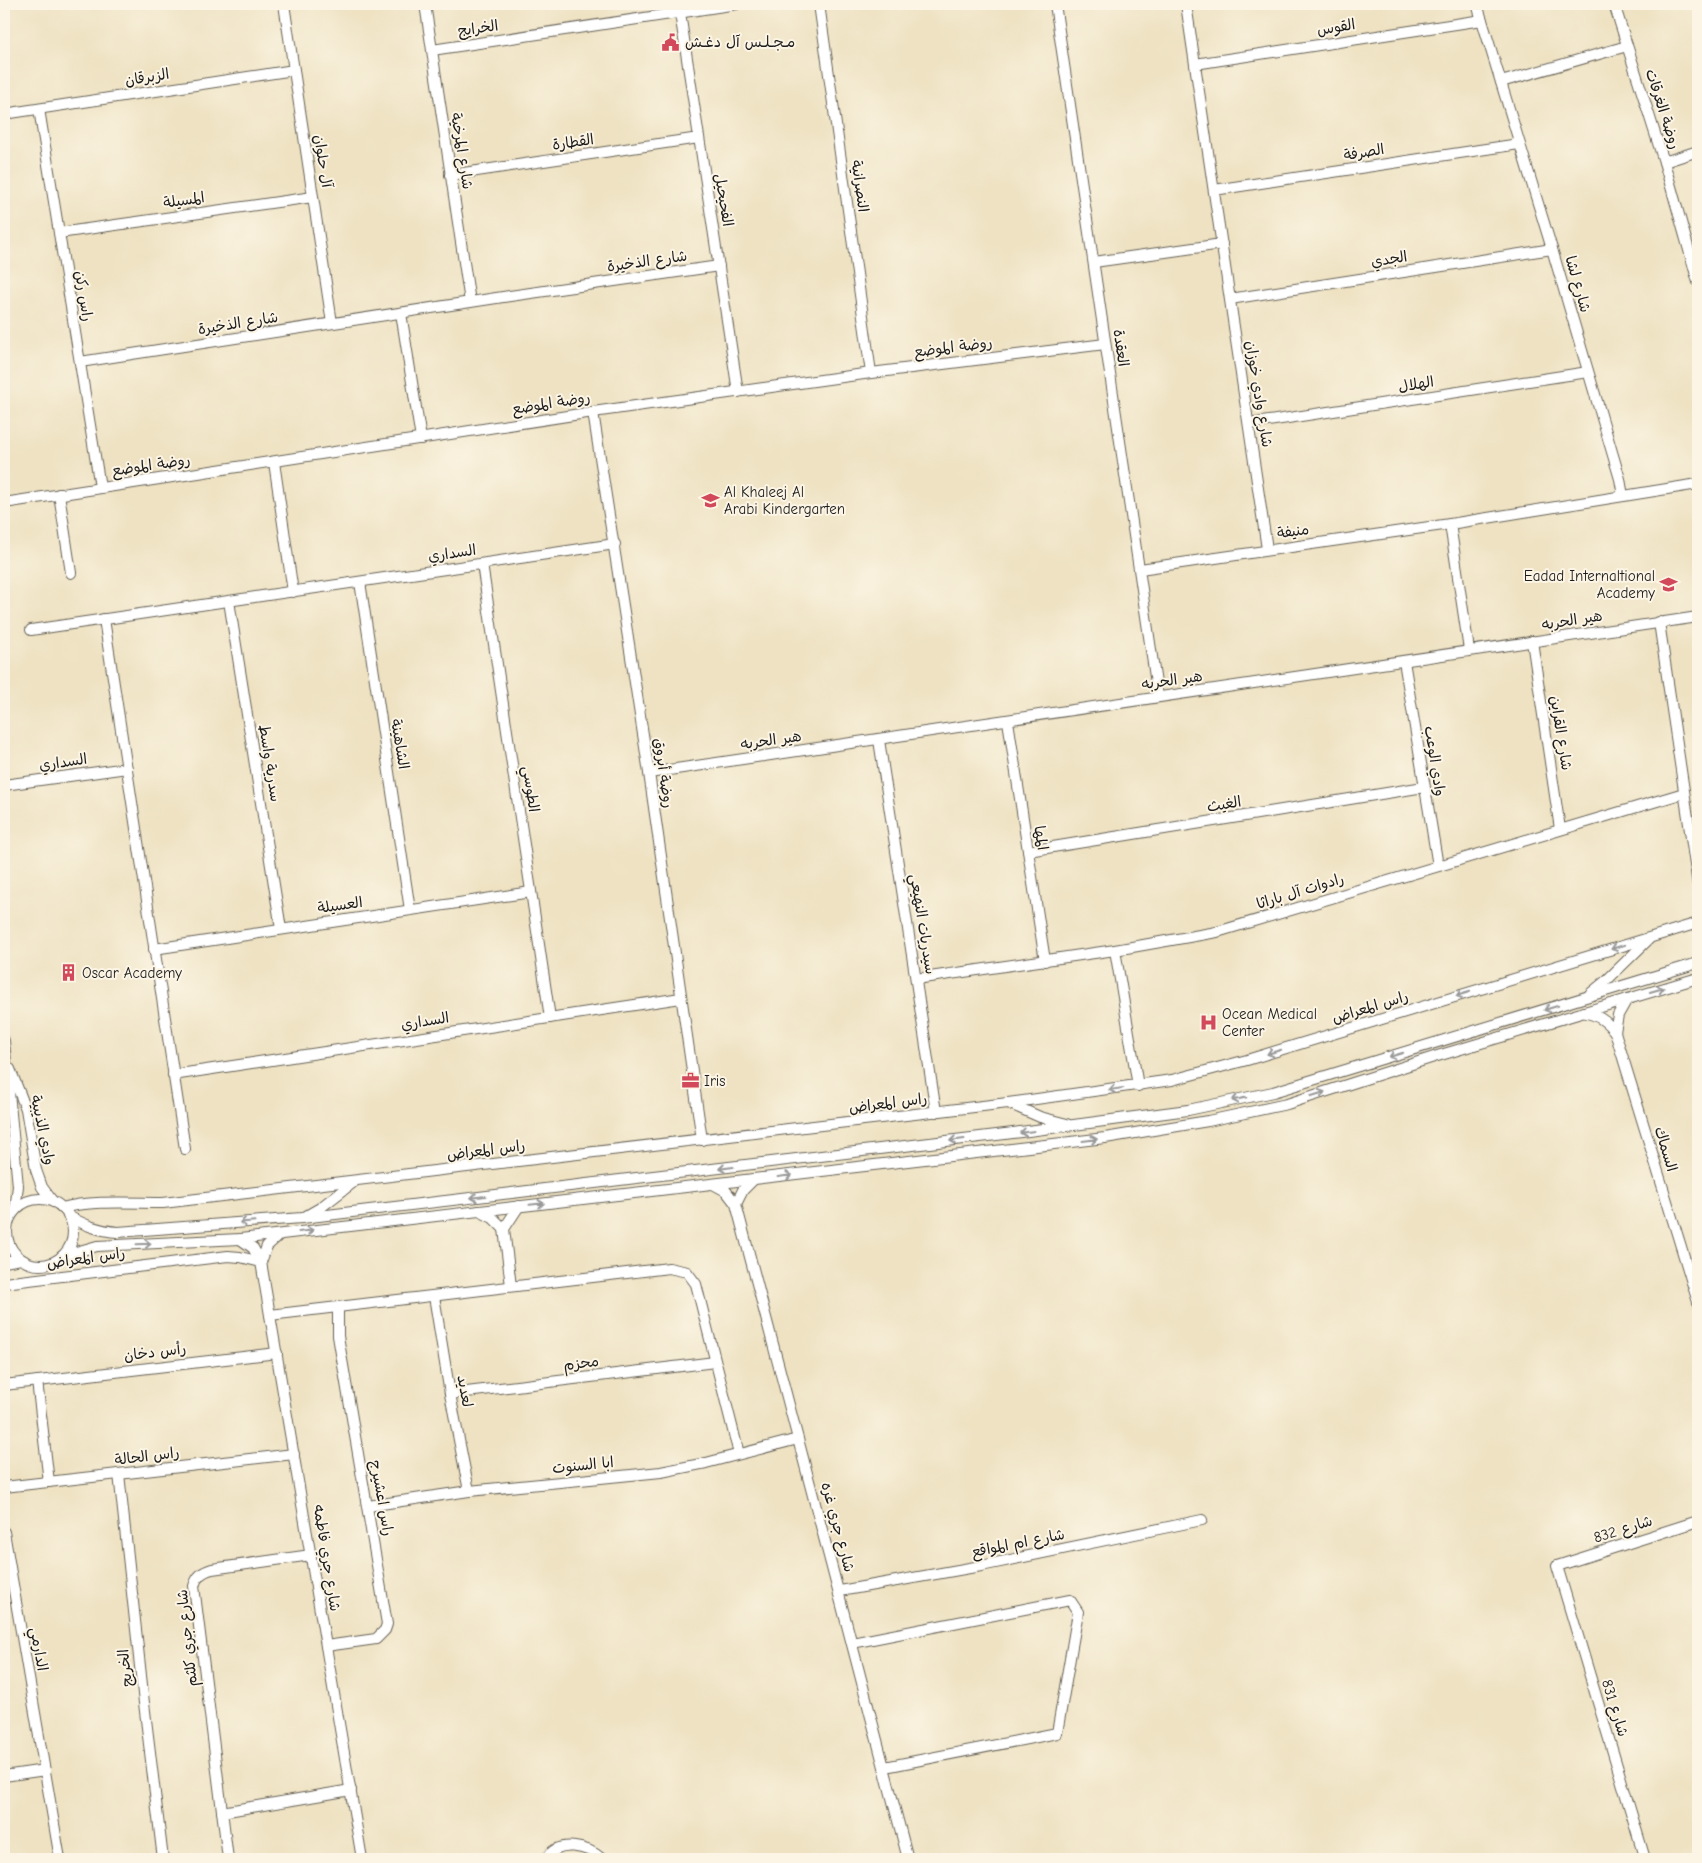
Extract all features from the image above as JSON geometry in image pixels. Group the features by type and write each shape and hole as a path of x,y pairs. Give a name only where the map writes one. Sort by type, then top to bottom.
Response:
{"street":[{"name":"آل حلوان","path":"284,4 332,323"},
{"name":"شارع المرخية","path":"425,4 470,302"},
{"name":"الخرايج","path":"432,50 737,4"},
{"name":"النصرانية","path":"819,4 871,372"},
{"name":"العقدة","path":"1055,4 1158,697"},
{"name":"شارع وادي خوزان","path":"1186,4 1267,549"},
{"name":"شارع لشا","path":"1476,4 1552,249 1620,479 1623,496"},
{"name":"روضة الغرقات","path":"1614,4 1664,162 1698,282"},
{"name":"الفحيحيل","path":"680,13 738,392"},
{"name":"القوس","path":"1195,64 1482,20"},
{"path":"1501,82 1627,46"},
{"name":"الزبرقان","path":"4,114 294,70"},
{"name":"راس ركن","path":"39,109 100,487"},
{"name":"القطارة","path":"450,174 699,138"},
{"name":"الصرفة","path":"1214,190 1519,144"},
{"path":"1664,162 1698,151"},
{"name":"المسيلة","path":"59,234 313,197"},
{"path":"1094,262 1222,244"},
{"name":"الجدي","path":"1230,299 1552,249"},
{"name":"شارع الذخيرة","path":"80,362 719,266"},
{"path":"401,313 421,439"},
{"name":"روضة الموضع","path":"4,503 593,412 871,372 1105,344"},
{"name":"الهلال","path":"1249,424 1588,372"},
{"name":"روضة أبروق","path":"593,412 615,544 702,1140"},
{"path":"274,462 293,592"},
{"name":"منيفة","path":"1140,569 1267,549 1450,524 1698,484"},
{"path":"59,494 71,574"},
{"path":"1450,524 1469,650"},
{"name":"السداري","path":"31,630 615,544"},
{"name":"الطوسي","path":"482,564 550,1018"},
{"name":"الشاهينة","path":"360,582 410,910"},
{"name":"سدرية واسط","path":"229,601 281,929"},
{"name":"هير الحربه","path":"649,773 1008,721 1469,650 1698,618"},
{"path":"104,619 185,1149"},
{"path":"1659,622 1698,885"},
{"name":"شارع القراين","path":"1532,642 1560,829"},
{"name":"وادي الوعب","path":"1404,661 1438,866"},
{"name":"المها","path":"1008,721 1045,961"},
{"name":"سيدريات النهيعي","path":"880,740 936,1112"},
{"name":"السداري","path":"4,785 127,768"},
{"name":"الغيث","path":"1028,851 1424,787"},
{"name":"رادوات آل باراثا","path":"916,979 1045,961 1217,932 1684,793"},
{"name":"العسيلة","path":"154,949 531,892"},
{"name":"راس المعراض","path":"61,1209 78,1205 141,1202 163,1203 936,1112 1138,1086 1172,1080 1247,1060 1698,923"},
{"path":"1584,998 1606,981 1651,937"},
{"path":"1115,950 1138,1086"},
{"name":"راس المعراض","path":"61,1209 86,1225 101,1231 118,1232 302,1218 1188,1110 1272,1092 1698,963"},
{"name":"راس المعراض","path":"62,1256 97,1246 240,1240 1105,1138 1208,1121 1287,1104 1698,978"},
{"name":"السداري","path":"173,1075 681,998"},
{"path":"1615,1032 1618,1014 1627,999"},
{"path":"1583,1012 1601,1018 1615,1032"},
{"name":"السماك","path":"1615,1032 1698,1302"},
{"name":"وادي الذيبية","path":"4,1041 18,1186 10,1217"},
{"name":"وادي الذيبية","path":"5,1062 26,1110 42,1187 61,1209"},
{"path":"1008,1103 1040,1117 1076,1125"},
{"path":"712,1184 726,1191 736,1204 743,1190 754,1179"},
{"path":"302,1218 320,1208 356,1180"},
{"path":"43,1199 61,1209 72,1226 72,1237 62,1256 53,1262 42,1264 31,1263 21,1259 10,1245 7,1227 10,1217 23,1203 33,1200 43,1199"},
{"name":"شارع جري غره","path":"736,1204 840,1591 908,1859"},
{"path":"504,1229 519,1206"},
{"path":"479,1211 493,1218 504,1229 511,1286"},
{"path":"261,1262 267,1246 279,1235"},
{"path":"240,1240 253,1248 261,1262"},
{"name":"راس المعراض","path":"4,1283 228,1256 261,1262"},
{"path":"4,1262 21,1259"},
{"name":"شارع جري فاطمه","path":"261,1262 362,1859"},
{"path":"270,1315 669,1268 687,1272 696,1284 739,1454"},
{"name":"لعديد","path":"434,1296 468,1491"},
{"name":"راس اعشيرج","path":"326,1646 376,1639 385,1630 386,1618 338,1336 338,1308"},
{"name":"رأس دخان","path":"4,1384 277,1353"},
{"name":"محزم","path":"450,1394 715,1362"},
{"path":"37,1381 49,1482"},
{"name":"ابا السنوت","path":"368,1506 468,1491 661,1472 798,1439"},
{"name":"راس الحالة","path":"4,1488 294,1454"},
{"name":"الخريج","path":"119,1474 143,1694 164,1859"},
{"name":"شارع ام المواقع","path":"840,1591 980,1566 1202,1520"},
{"name":"شارع 832","path":"1557,1566 1698,1521"},
{"name":"الدارمي","path":"4,1532 60,1859"},
{"name":"شارع جري كلثم","path":"228,1859 194,1586 196,1580 204,1571 311,1555"},
{"name":"شارع 831","path":"1557,1566 1645,1859"},
{"path":"852,1643 1070,1600 1078,1612 1057,1734 885,1767"},
{"path":"4,1776 45,1770"},
{"path":"222,1812 351,1790"},
{"path":"546,1859 556,1850 567,1847 579,1847 592,1851 602,1859"}],"place":[{"name":"مـجـلـس آل دغـش","path":"671,42"},
{"name":"Al Khaleej Al Arabi Kindergarten","path":"710,501"},
{"name":"Eadad Internaltional Academy","path":"1669,585"},
{"name":"Oscar Academy","path":"68,973"},
{"name":"Ocean Medical Center","path":"1208,1023"},
{"name":"Iris","path":"690,1081"}]}
